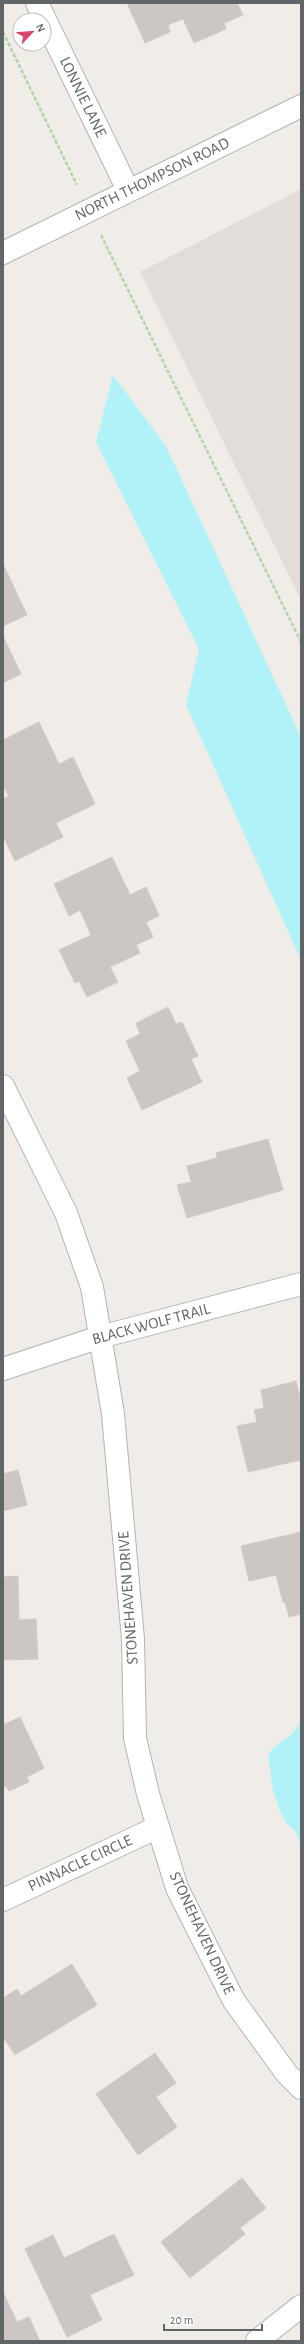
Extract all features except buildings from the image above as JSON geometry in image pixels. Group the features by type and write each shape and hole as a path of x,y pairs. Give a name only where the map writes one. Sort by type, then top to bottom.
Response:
{"street":[{"name":"LONNIE LANE","path":"38,3 128,190"},
{"name":"NORTH THOMPSON ROAD","path":"3,253 128,190 301,106"},
{"name":"STONEHAVEN DRIVE","path":"3,1086 66,1213 92,1287 113,1414 132,1626 135,1738 148,1794 177,1888 234,2001 287,2074 301,2088"},
{"name":"BLACK WOLF TRAIL","path":"3,1370 100,1337 301,1284"},
{"name":"PINNACLE CIRCLE","path":"3,1900 158,1827"},
{"path":"258,2341 301,2306"}],"path":[{"path":"3,32 301,642"}],"shaded area":[{"path":"301,189 301,600 140,272"}],"water":[{"path":"113,375 166,446 301,737 301,960 186,705 199,649 96,442"},
{"path":"301,1721 301,1846 294,1829 288,1825 280,1812 273,1790 268,1755 274,1747 293,1733"}]}
